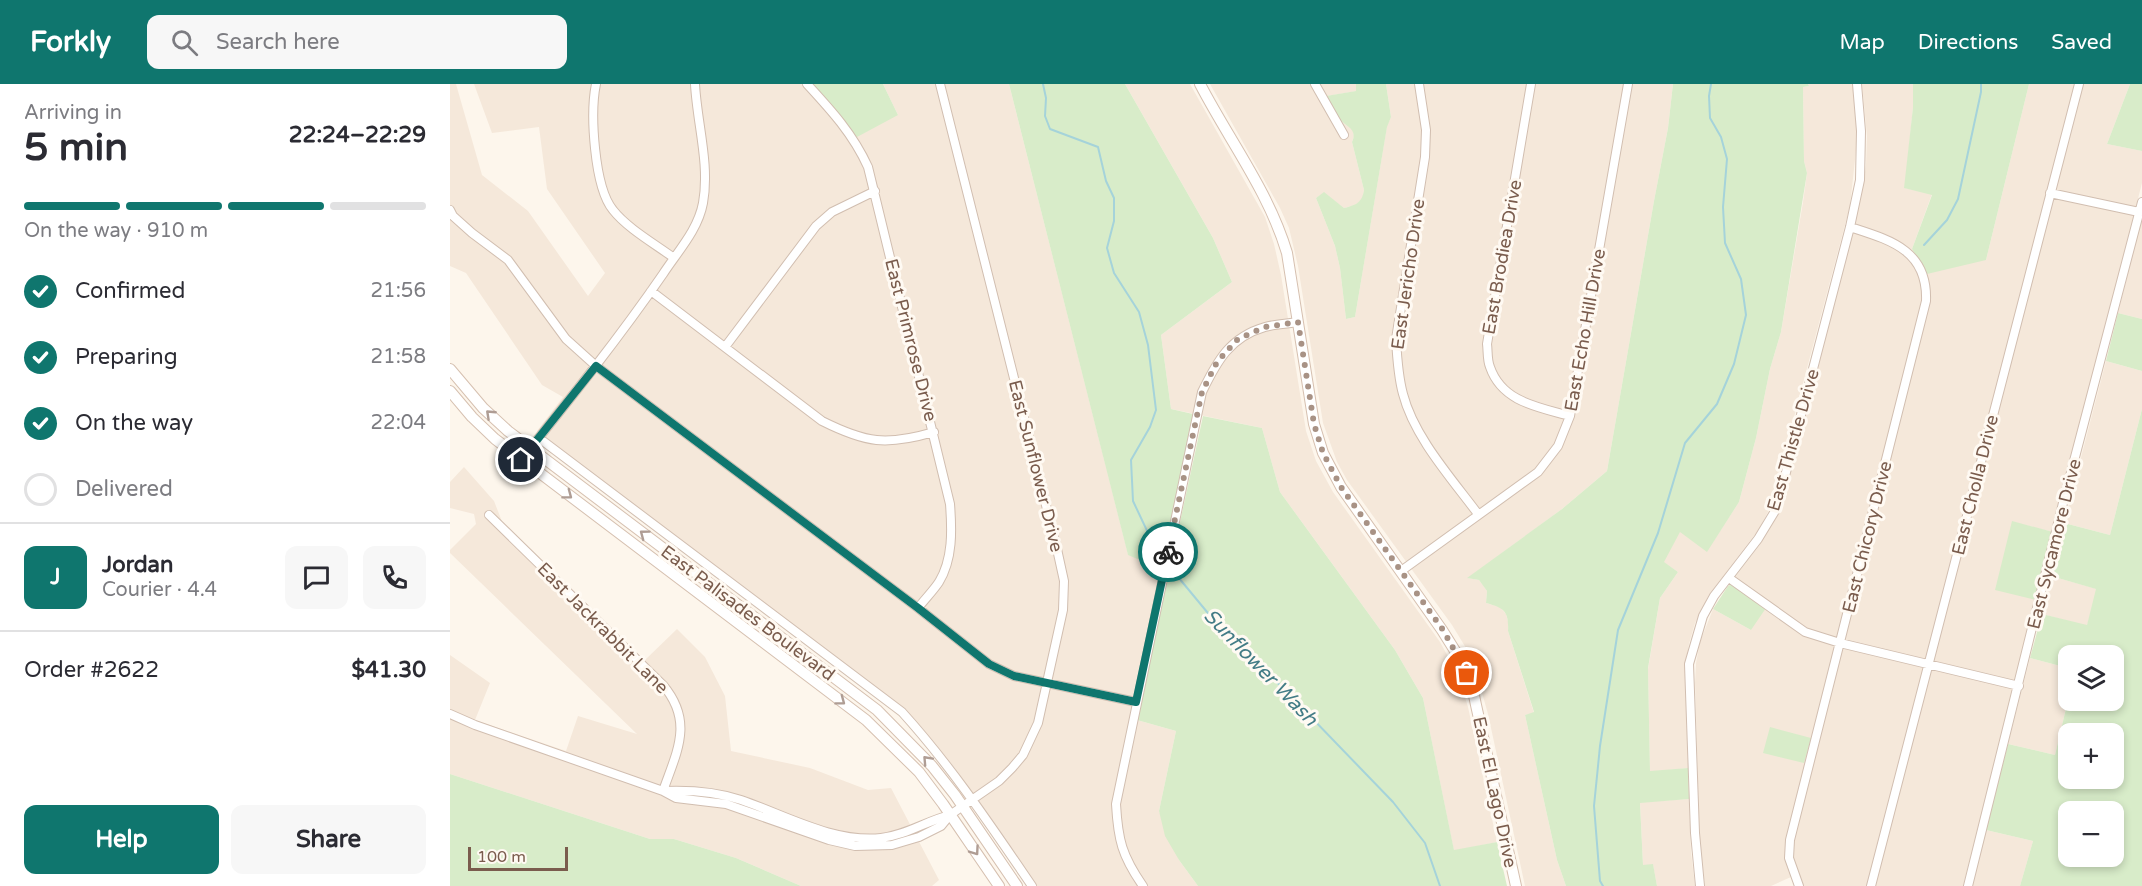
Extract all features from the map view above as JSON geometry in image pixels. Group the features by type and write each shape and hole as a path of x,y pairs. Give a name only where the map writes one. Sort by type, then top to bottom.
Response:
{"street":[{"path":"596,84 594,116 599,178 605,198 618,216 674,258"},
{"path":"521,460 596,366 651,291 698,220 703,203 704,166 695,84"},
{"name":"East Primrose Drive","path":"807,84 844,125 868,167 951,504 952,531 948,559 939,581 918,608"},
{"name":"East Sunflower Drive","path":"450,714 475,725 663,791 678,790 726,796 762,812 836,834 843,839 897,836 950,815 999,781 1023,755 1038,723 1063,610 1064,581 940,84"},
{"name":"East El Lago Drive","path":"1200,84 1277,223 1287,253 1314,424 1323,453 1341,487 1443,630 1467,673 1516,886"},
{"path":"1315,84 1344,135"},
{"name":"East Jericho Drive","path":"1419,84 1426,130 1425,157 1396,339 1398,367 1403,395 1416,425 1478,514"},
{"name":"East Brodiea Drive","path":"1531,84 1487,344 1489,366 1500,386 1513,397 1526,404 1570,416"},
{"name":"East Echo Hill Drive","path":"1401,571 1538,472 1558,446 1570,416 1628,84"},
{"name":"East Thistle Drive","path":"1700,886 1695,832 1689,664 1703,616 1714,596 1758,539 1774,511 1850,227 1860,180 1861,131 1857,84"},
{"name":"East Cholla Drive","path":"1872,886 2079,84"},
{"path":"725,347 816,226 832,212 874,191"},
{"path":"2050,194 2139,212"},
{"name":"East Sycamore Drive","path":"1968,886 2064,499 2142,202"},
{"path":"450,210 453,216 472,233 508,260 566,339 596,366 989,664 1014,676 1136,702"},
{"name":"East Chicory Drive","path":"1799,886 1789,858 1790,840 1926,301 1927,289 1917,264 1908,252 1888,239 1850,227"},
{"path":"651,291 822,421 848,434 890,442 907,440 934,432"},
{"path":"890,308 901,305"},
{"path":"1143,886 1130,867 1123,851 1118,834 1116,804 1202,392 1217,362 1238,339 1265,327 1298,322"},
{"name":"East Palisades Boulevard","path":"450,369 483,408 508,431 877,710 932,766 1017,886"},
{"name":"East Palisades Boulevard","path":"450,391 484,429 521,460 866,720 919,772 999,886"},
{"path":"539,438 902,712 932,744 973,799 1032,886"},
{"name":"East Jackrabbit Lane","path":"489,515 663,685 674,701 681,724 681,739 663,791"},
{"path":"1729,578 1805,632 1840,643 2019,686"}],"shaded area":[{"path":"450,84 456,84 482,175 528,211 588,296 605,273 547,189 539,127 492,133 474,84 812,84 898,115 883,84 1009,84 1128,554 1169,572 1137,720 1176,731 1159,811 1179,860 1198,886 1037,886 954,767 922,728 881,691 537,431 563,397 542,385 466,273 450,266"},
{"path":"1125,84 1190,84 1265,217 1281,275 1306,431 1316,461 1333,492 1440,642 1458,675 1468,707 1497,842 1454,851 1423,698 1395,650 1280,492 1262,428 1171,409 1161,335 1232,282 1213,238"},
{"path":"1210,84 1356,84 1357,91 1327,96 1342,122 1353,130 1352,142 1364,190 1363,198 1356,205 1344,208 1324,193 1316,198 1335,246 1346,319 1355,317 1387,126 1391,117 1386,84 1673,84 1668,128 1607,471 1562,509 1468,578 1479,580 1487,591 1486,603 1500,607 1506,614 1508,631 1534,713 1525,715 1557,860 1566,886 1525,886 1488,714 1475,668 1452,625 1347,480 1337,462 1323,423 1298,266 1289,228"},
{"path":"1808,84 1852,84 1856,108 1857,141 1850,206 1770,508 1759,529 1709,595 1695,623 1685,669 1688,768 1650,772 1648,669 1660,598 1678,572 1663,562 1680,531 1707,551 1739,502 1756,438 1770,369 1781,332 1803,202 1807,173 1804,161 1803,87 1809,86"},
{"path":"1862,84 1913,84 1905,188 1932,194 1912,249 1920,260 1986,260 2029,84 2130,84 2107,144 2142,151 2142,183 2053,532 2012,522 2036,600 1963,886 1795,886 1791,877 1771,886 1705,886 1700,847 1695,683 1700,642 1713,609 1751,630 1732,585 1728,586 1759,546 1773,522 1785,492 1861,197 1866,165 1867,136"},
{"path":"2142,217 2142,319 2118,313"},
{"path":"2106,361 2142,371 2142,409 2110,535 2064,523"},
{"path":"464,467 494,501 503,524 644,661 677,629 705,657 725,696 731,751 810,768 868,790 891,788 939,880 932,886 801,886 736,858 674,839 650,839 450,774 450,655 490,683 475,720 566,751 578,716 637,734 450,553 450,550 476,524 474,514 450,508 450,482"},
{"path":"2051,576 2097,589 2087,626 2042,614"},
{"path":"2030,658 2058,665 2058,711 2065,711 2063,723 2058,723 2058,742 2055,755 2008,744"},
{"path":"1689,799 1695,886 1657,886 1653,865 1643,865 1640,802"},
{"path":"1986,830 2033,841 2020,886 1972,886"}],"green space":[{"path":"812,84 883,84 898,115 857,137"},
{"path":"1009,84 1125,84 1213,238 1232,282 1161,335 1171,409 1193,414 1161,569 1128,555"},
{"path":"1356,84 1386,84 1391,117 1387,127 1355,317 1346,319 1335,246 1316,198 1324,192 1344,208 1358,203 1362,198 1364,190 1352,142 1352,131 1337,116 1326,96 1356,91"},
{"path":"1673,84 1808,84 1809,86 1803,87 1804,161 1807,173 1781,332 1770,369 1756,438 1739,502 1707,552 1680,532 1664,562 1678,572 1660,598 1648,668 1650,771 1688,768 1689,799 1640,803 1643,865 1653,864 1657,886 1566,886 1557,860 1525,715 1534,712 1508,631 1508,619 1504,611 1486,603 1487,591 1479,580 1467,578 1562,509 1607,471 1668,128"},
{"path":"1913,84 2029,84 1986,260 1927,274 1912,249 1932,195 1904,188 1913,107"},
{"path":"2130,84 2142,84 2142,151 2107,144"},
{"path":"2118,313 2142,319 2142,371 2106,361"},
{"path":"2142,409 2142,886 2020,886 2033,841 1986,830 2008,744 2055,755 2058,742 2058,789 2124,789 2124,723 2063,723 2065,711 2124,711 2124,645 2058,645 2058,665 2030,658 2042,614 2087,625 2096,589 2051,576 2064,523 2110,535"},
{"path":"1203,416 1262,428 1280,492 1395,650 1423,698 1454,850 1497,842 1507,886 1198,886 1179,860 1165,836 1159,811 1176,731 1137,720"},
{"path":"2012,521 2053,532 2036,600 1995,590"},
{"path":"1732,584 1766,608 1751,630 1713,609 1728,586"},
{"path":"1770,727 1811,738 1804,763 1763,753"},
{"path":"450,774 650,839 674,839 736,858 801,886 450,886"}],"waterway":[{"name":"Sunflower Wash","path":"1043,84 1046,98 1045,116 1050,129 1098,147 1106,181 1114,198 1114,221 1107,248 1114,273 1139,312 1148,345 1156,410 1150,427 1131,460 1133,501 1163,560"},
{"path":"1603,886 1600,881 1594,806 1600,746 1618,630 1658,533 1685,443 1717,404 1734,364 1746,315 1741,279 1725,243 1723,207 1727,159 1721,137 1710,118 1711,84"},
{"path":"1924,245 1947,220 1958,199 1981,84"},
{"name":"Sunflower Wash","path":"1169,566 1236,647 1281,686 1393,802 1425,843 1440,886"}],"way so far":[{"path":"1168,552 1202,392 1217,362 1238,339 1265,327 1298,322 1314,424 1323,453 1341,487 1443,630 1467,673"}],"route":[{"path":"521,460 596,366 989,664 1014,676 1136,702 1168,552"}]}
